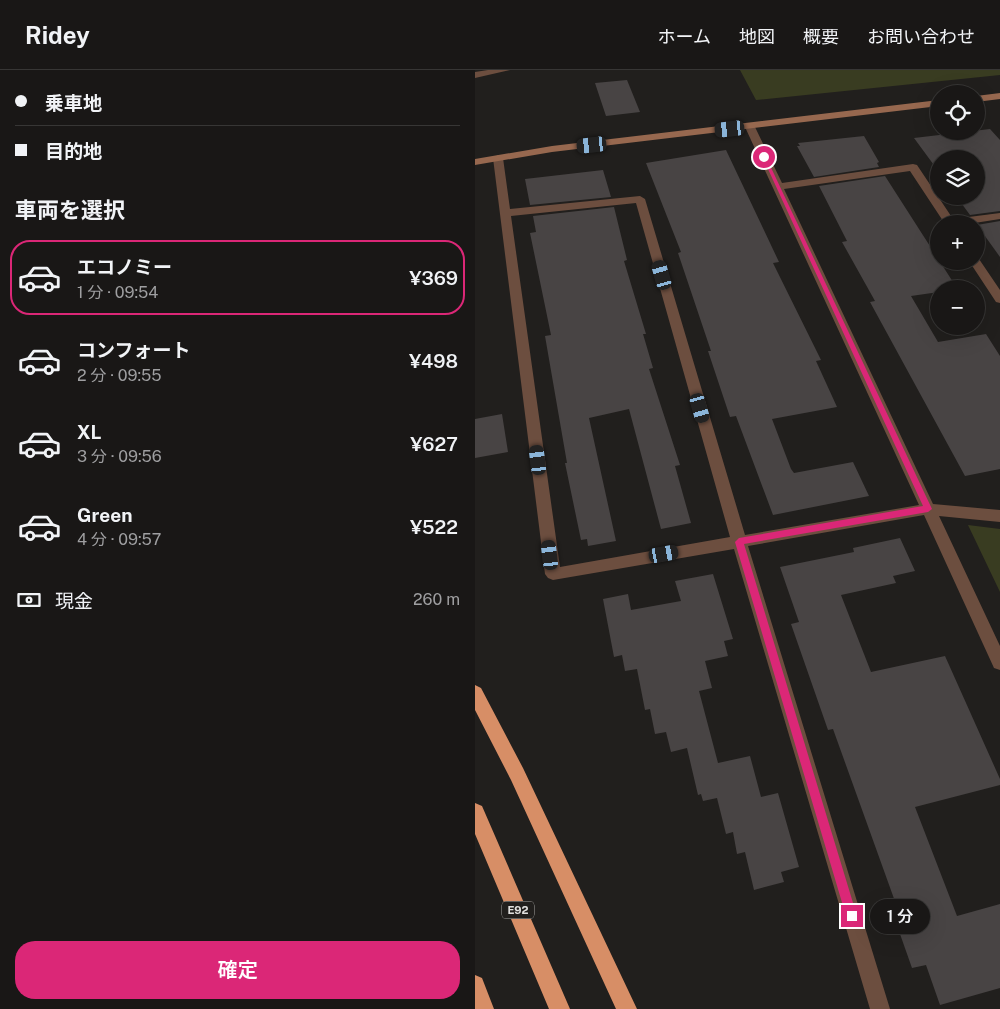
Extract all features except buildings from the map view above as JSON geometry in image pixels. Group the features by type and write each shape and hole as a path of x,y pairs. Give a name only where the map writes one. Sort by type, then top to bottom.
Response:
{"highway":[{"path":"475,693 517,774 627,1009"},
{"name":"E92","path":"475,812 560,1009"},
{"path":"475,985 484,1009"}],"street":[{"path":"475,75 505,70"},
{"path":"985,99 999,98"},
{"path":"475,162 552,149 930,104"},
{"path":"749,127 1000,663"},
{"path":"498,158 553,574 928,509 1000,516"},
{"path":"778,187 913,167 945,215"},
{"path":"506,213 640,199 739,542 880,1009"},
{"path":"985,218 1000,216"},
{"path":"981,270 1000,299"}],"green space":[{"path":"740,70 1000,70 1000,75 756,100"},
{"path":"968,525 1000,529 1000,592"}],"route":[{"path":"764,157 928,509 739,542 852,916"}]}
